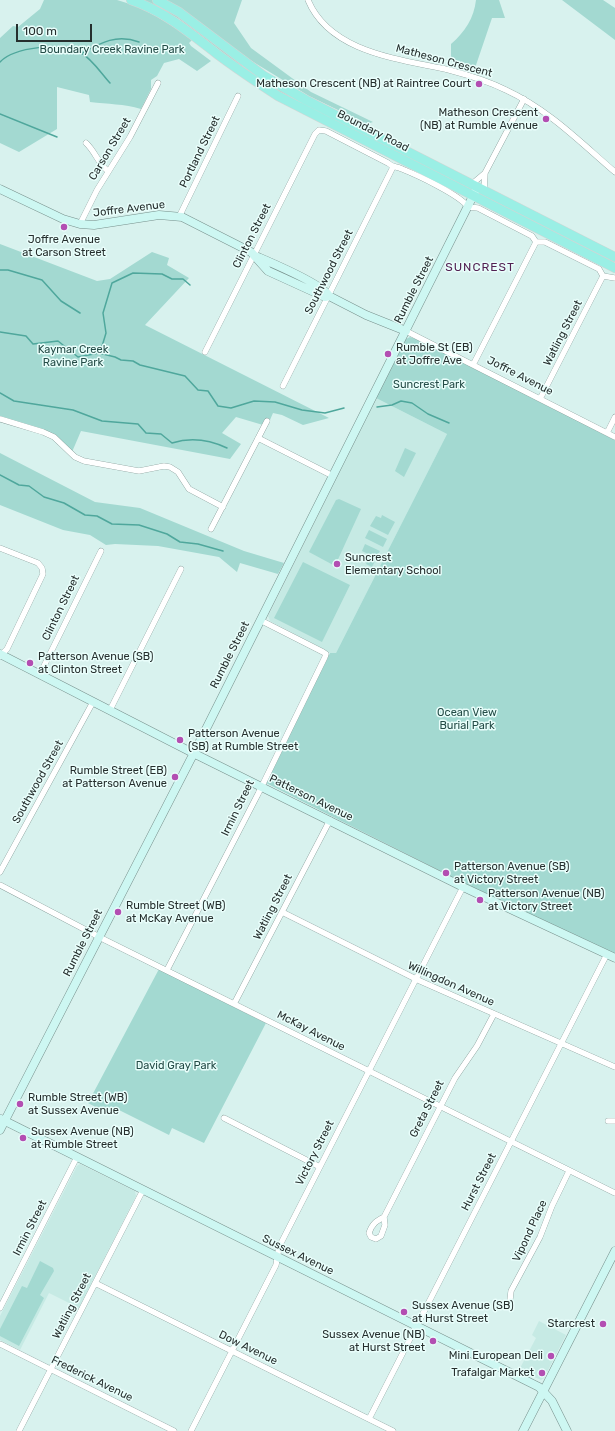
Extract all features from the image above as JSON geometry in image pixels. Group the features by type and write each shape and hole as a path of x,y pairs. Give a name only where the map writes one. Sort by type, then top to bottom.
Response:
{"main road":[{"name":"Boundary Road","path":"131,0 154,9 174,21 244,74 278,96 476,189 615,257"},
{"name":"Boundary Road","path":"157,0 179,12 264,76 306,100 476,189 615,268"}],"street":[{"name":"Matheson Crescent","path":"308,0 315,14 327,28 349,42 382,55 466,75 490,83 524,99 571,132 615,172"},
{"name":"Carson Street","path":"80,224 108,171 130,137 158,84"},
{"name":"Portland Street","path":"179,216 238,96"},
{"path":"476,189 524,99"},
{"name":"Boundary Road","path":"319,130 326,131 388,163 392,167 401,168 462,200 468,207 478,208 532,236 536,242 544,242 598,270 603,276 615,278"},
{"name":"Clinton Street","path":"205,352 256,256 315,134 319,130"},
{"path":"86,143 108,171"},
{"name":"Southwood Street","path":"283,386 392,167"},
{"path":"476,189 485,173"},
{"name":"Joffre Avenue","path":"0,189 63,219 80,224 94,225 159,215 179,216 198,224 256,256 268,271 325,297 329,296 366,315 406,331 615,436"},
{"name":"Rumble Street","path":"0,1130 2,1120 193,753 476,189"},
{"path":"474,365 536,242"},
{"name":"Watling Street","path":"540,399 603,276"},
{"path":"607,432 615,417"},
{"path":"0,419 48,434 58,440 75,457 84,462 139,471 164,466 170,467 178,472 189,489 223,506"},
{"path":"212,529 267,421"},
{"path":"258,438 333,476"},
{"path":"0,548 38,563 42,568 43,574 7,649 1,655"},
{"name":"Clinton Street","path":"40,674 101,551"},
{"path":"110,710 181,569"},
{"name":"Irmin Street","path":"167,970 261,786 326,654 260,620"},
{"name":"Patterson Avenue","path":"1,655 193,753 463,887 615,958"},
{"name":"Southwood Street","path":"0,872 93,702"},
{"name":"Watling Street","path":"234,1004 330,820"},
{"name":"McKay Avenue","path":"0,885 234,1004 615,1193"},
{"name":"Victory Street","path":"191,1431 276,1265 279,1247 463,887"},
{"name":"Willingdon Avenue","path":"282,912 415,979 615,1067"},
{"name":"Hurst Street","path":"369,1419 607,954"},
{"name":"Greta Street","path":"384,1217 458,1072 477,1046 494,1014"},
{"path":"224,1118 320,1167"},
{"name":"Sussex Avenue","path":"2,1120 417,1325 539,1387 552,1401 568,1431"},
{"path":"608,1121 615,1121"},
{"name":"Irmin Street","path":"0,1308 77,1157"},
{"name":"Vipond Place","path":"510,1300 511,1291 540,1237 552,1206 569,1171"},
{"name":"Watling Street","path":"19,1431 143,1190"},
{"path":"523,1431 614,1256"},
{"name":"Dow Avenue","path":"95,1283 393,1431"},
{"name":"Frederick Avenue","path":"0,1344 174,1431"}],"shaded area":[{"name":"Suncrest Elementary School","path":"376,398 447,434 336,653 330,653 270,621 268,616 329,493 330,488"},
{"path":"80,1164 135,1191 136,1196 79,1308 49,1293 20,1350 0,1340 0,1316 77,1166"},
{"path":"539,1321 566,1335 544,1378 541,1380 519,1370 536,1338 532,1335"}],"green space":[{"name":"Boundary Creek Ravine Park","path":"44,0 117,0 128,3 147,11 174,27 192,40 189,43 191,46 211,61 197,71 179,59 164,63 157,76 151,80 151,89 141,109 122,105 90,102 89,95 57,87 57,129 19,152 0,143 0,38 13,26 18,27 40,9"},
{"path":"143,0 152,0 173,12 240,62 467,185 466,187 278,91 238,64 179,19"},
{"path":"166,0 242,0 234,23 251,48 311,92 373,122 367,124 309,96 250,60 177,6"},
{"path":"476,0 499,0 505,18 492,18 475,68 451,61 451,44 461,35 471,19"},
{"path":"562,0 603,0 615,8 615,40"},
{"name":"Kaymar Creek Ravine Park","path":"0,244 97,281 110,279 152,252 169,258 167,265 189,278 145,325 329,418 303,425 282,415 273,413 270,420 267,418 263,425 236,417 222,433 241,444 230,459 81,431 72,452 55,435 0,416"},
{"name":"Ocean View Burial Park","path":"410,337 421,341 615,440 615,954 466,884 266,783 267,777 330,653 336,653 447,434 376,398 406,339"},
{"path":"405,448 416,453 404,477 395,471"},
{"path":"0,453 95,502 140,508 244,551 284,563 278,574 240,563 237,572 219,557 158,546 106,545 90,535 63,530 0,505"},
{"path":"339,499 361,509 335,566 309,552 336,500"},
{"path":"382,515 395,522 388,535 370,526 376,516 381,518"},
{"path":"369,530 387,539 383,547 365,538"},
{"path":"365,544 380,551 372,567 366,564 370,555 362,551"},
{"path":"303,562 350,585 322,642 274,618"},
{"name":"David Gray Park","path":"159,969 266,1023 204,1143 172,1128 169,1135 113,1107 109,1114 88,1103"},
{"path":"40,1261 53,1268 54,1271 40,1295 44,1298 19,1346 0,1336 0,1329 22,1286 27,1288"}],"waterway":[{"path":"82,53 110,40 124,39 139,42"},
{"path":"0,62 7,57 27,50 62,47 80,52 96,66 110,83"},
{"path":"0,114 57,137"},
{"path":"0,270 8,270 42,280 61,301 80,313"},
{"path":"100,353 106,333 103,313 112,283 133,273 162,274 172,279 183,279 190,285"},
{"path":"0,332 26,336 33,344 58,341 78,357 99,353 185,376 198,390 208,391 218,406 231,408 254,401 275,402 302,410 325,413 344,408"},
{"path":"0,393 14,401 73,410 102,421 138,424 146,433 161,434 172,443 186,440 200,440 227,448"},
{"path":"377,407 392,405 401,401 412,403 428,414 449,423"},
{"path":"0,475 19,485 29,486 44,497 64,503 85,515 97,516 112,524 139,525 167,534 180,542 198,544 223,551"}],"place":[{"name":"Matheson Crescent (NB) at Raintree Court","path":"479,84"},
{"name":"Matheson Crescent (NB) at Rumble Avenue","path":"546,119"},
{"name":"Joffre Avenue at Carson Street","path":"64,227"},
{"name":"Rumble St (EB) at Joffre Ave","path":"388,354"},
{"name":"Suncrest Elementary School","path":"337,564"},
{"name":"Patterson Avenue (SB) at Clinton Street","path":"30,663"},
{"name":"Patterson Avenue (SB) at Rumble Street","path":"180,740"},
{"name":"Rumble Street (EB) at Patterson Avenue","path":"175,777"},
{"name":"Patterson Avenue (SB) at Victory Street","path":"446,873"},
{"name":"Patterson Avenue (NB) at Victory Street","path":"480,900"},
{"name":"Rumble Street (WB) at McKay Avenue","path":"118,912"},
{"name":"Rumble Street (WB) at Sussex Avenue","path":"20,1104"},
{"name":"Sussex Avenue (NB) at Rumble Street","path":"23,1138"},
{"name":"Sussex Avenue (SB) at Hurst Street","path":"404,1312"},
{"name":"Starcrest","path":"603,1324"},
{"name":"Sussex Avenue (NB) at Hurst Street","path":"433,1341"},
{"name":"Mini European Deli","path":"551,1356"},
{"name":"Trafalgar Market","path":"542,1373"}],"district":[{"name":"SUNCREST","path":"480,268"}],"park label":[{"name":"Suncrest Park","path":"429,385"}]}
